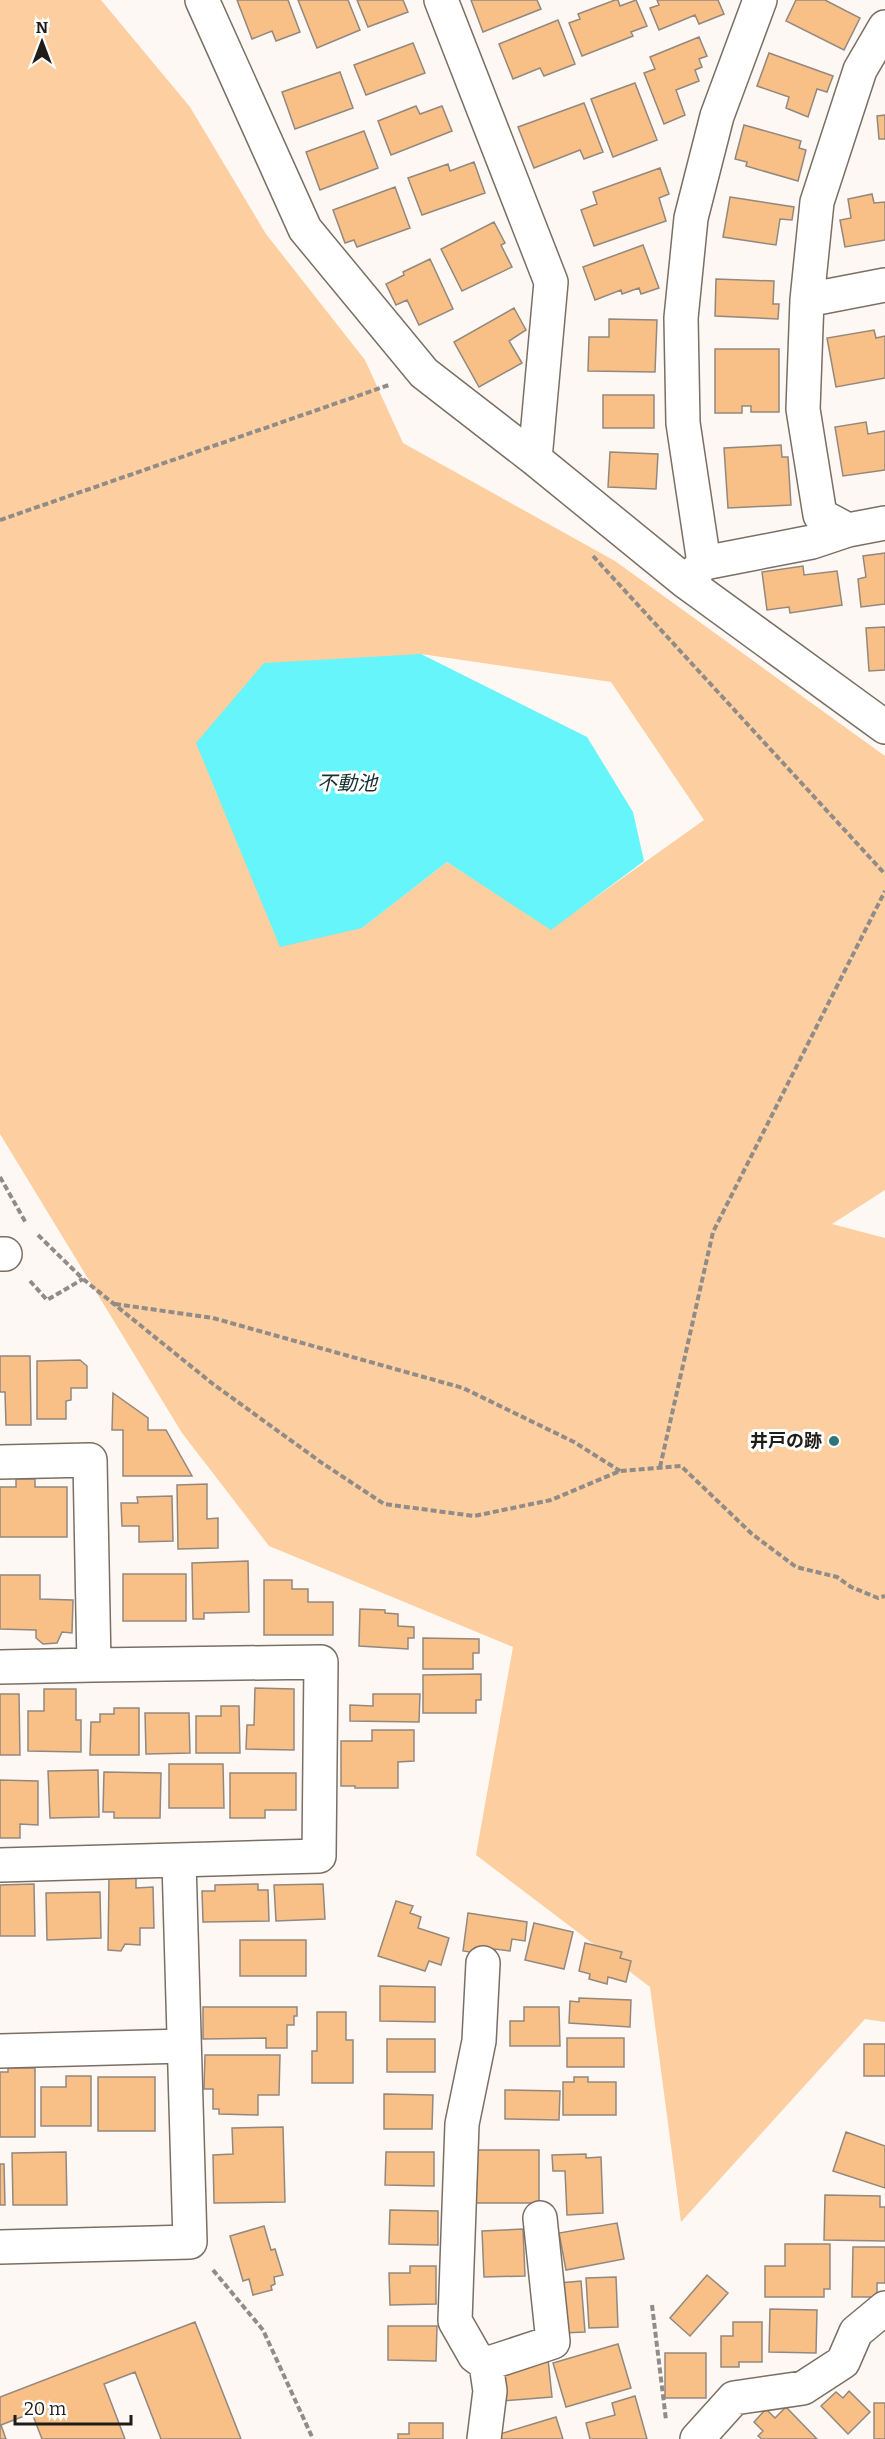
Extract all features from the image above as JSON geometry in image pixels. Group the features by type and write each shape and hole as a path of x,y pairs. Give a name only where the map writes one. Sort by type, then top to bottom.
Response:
{"street":[{"path":"202,0 305,229 424,373 535,459 695,573 885,727"},
{"path":"441,0 551,282 535,459"},
{"path":"695,573 683,423 681,318 691,218 717,116 758,1"},
{"path":"848,530 820,515 803,409 807,300 817,202 860,70 885,27"},
{"path":"807,300 885,285"},
{"path":"695,573 812,542 848,530 885,524"},
{"path":"0,1462 90,1460 94,1665"},
{"path":"0,1666 321,1662 319,1856 179,1862 0,1865"},
{"path":"0,2247 190,2242 179,1862"},
{"path":"483,1963 479,2041 462,2124 455,2321 475,2356 486,2364 490,2391 484,2439"},
{"path":"0,2051 184,2046"},
{"path":"486,2364 553,2342 540,2218"},
{"path":"697,2439 734,2398 803,2388 843,2362 856,2332 885,2308"}],"path":[{"path":"0,520 424,373"},
{"path":"586,549 885,874"},
{"path":"660,1467 713,1232 885,891"},
{"path":"0,1177 26,1224"},
{"path":"35,1232 83,1279 213,1384 322,1463 384,1504 474,1516 551,1500 620,1471 681,1466 752,1534 796,1567 837,1577 852,1587 878,1598 885,1598"},
{"path":"2,1254 47,1300 83,1279"},
{"path":"114,1304 213,1318 462,1388 574,1442 620,1471"},
{"path":"190,2242 263,2330 313,2439"},
{"path":"652,2305 667,2428"}],"shaded area":[{"path":"0,0 101,0 190,107 266,234 365,360 403,443 615,561 885,756 885,1190 832,1224 885,1238 885,2022 865,2019 681,2222 650,1987 476,1855 513,1647 269,1546 182,1433 0,1134","holes":["421,654 611,682 704,820 551,929 447,862 362,928"]}],"water":[{"name":"不動池","path":"421,654 587,737 633,812 644,861 551,930 447,862 362,928 280,947 196,743 264,663"}],"building":[{"path":"237,0 288,0 300,32 276,41 272,31 252,39"},
{"path":"298,0 348,0 360,30 317,48"},
{"path":"357,0 403,0 408,12 368,27"},
{"path":"471,0 537,0 541,9 483,32"},
{"path":"618,0 620,6 636,0 647,26 631,32 633,36 582,56 569,23 580,19 578,14"},
{"path":"657,0 718,0 724,14 699,24 695,15 659,30 650,8 659,5"},
{"path":"796,0 825,0 860,18 844,50 786,21"},
{"path":"558,20 575,64 544,76 540,68 513,79 499,44"},
{"path":"699,37 707,56 699,59 702,67 695,70 699,81 676,90 685,115 664,124 644,73 655,69 650,57"},
{"path":"413,43 425,73 366,95 354,65"},
{"path":"769,53 833,76 827,92 817,89 808,117 786,108 789,97 757,86"},
{"path":"340,72 353,108 295,129 282,92"},
{"path":"635,83 657,140 613,157 591,99"},
{"path":"584,103 603,152 584,159 580,150 534,168 518,127"},
{"path":"416,106 420,114 442,106 452,131 391,155 378,121"},
{"path":"885,115 885,139 879,139 877,116"},
{"path":"744,125 801,141 799,148 806,150 798,181 746,166 747,162 735,159"},
{"path":"364,131 378,168 320,190 306,152"},
{"path":"474,162 485,193 422,215 408,178 448,164 450,171"},
{"path":"660,168 669,194 659,198 666,221 594,246 581,210 597,204 593,192"},
{"path":"395,187 410,228 357,247 354,240 345,243 333,210"},
{"path":"872,194 874,203 885,202 885,240 845,247 840,220 851,218 848,199"},
{"path":"730,197 794,207 792,220 780,219 776,245 723,237"},
{"path":"494,222 505,243 501,245 512,267 462,291 441,249"},
{"path":"643,245 659,288 641,294 639,288 622,294 621,290 595,300 583,267"},
{"path":"430,259 453,309 419,325 407,300 396,305 386,284 404,275 403,272"},
{"path":"716,279 774,281 773,304 779,304 778,319 715,316"},
{"path":"514,308 526,330 509,341 522,363 479,387 454,342"},
{"path":"609,319 657,320 655,372 588,371 589,337 609,337"},
{"path":"874,330 876,338 885,336 885,378 836,387 827,338"},
{"path":"715,349 779,349 779,412 751,412 751,406 742,406 742,413 715,413"},
{"path":"603,395 654,395 654,428 603,428"},
{"path":"866,422 868,434 885,431 885,470 843,476 835,427"},
{"path":"781,445 782,457 788,457 791,505 728,508 724,448"},
{"path":"610,452 658,454 656,489 608,487"},
{"path":"885,553 885,604 861,607 858,579 866,577 863,556"},
{"path":"803,566 804,575 837,571 842,605 790,613 789,607 767,610 762,572"},
{"path":"885,627 885,670 869,671 866,628"},
{"path":"0,1356 30,1356 31,1425 6,1425 5,1392 0,1392"},
{"path":"80,1360 87,1366 87,1388 71,1388 71,1400 66,1401 66,1419 37,1419 37,1361"},
{"path":"113,1393 148,1418 148,1430 166,1430 192,1476 123,1476 123,1430 112,1430"},
{"path":"16,1479 35,1479 35,1487 67,1487 67,1537 0,1537 0,1487 16,1487"},
{"path":"207,1484 207,1519 218,1518 218,1548 178,1549 177,1485"},
{"path":"172,1496 173,1541 139,1542 139,1526 122,1526 121,1503 138,1503 137,1497"},
{"path":"248,1561 249,1612 204,1613 204,1619 193,1619 192,1563"},
{"path":"123,1574 186,1574 186,1621 123,1621"},
{"path":"0,1575 40,1575 40,1599 73,1600 72,1633 62,1632 57,1643 43,1644 36,1638 36,1630 0,1629"},
{"path":"264,1580 292,1580 292,1589 308,1589 308,1602 333,1602 333,1635 264,1635"},
{"path":"360,1609 385,1610 385,1613 398,1614 398,1626 414,1627 414,1638 408,1638 408,1649 359,1646"},
{"path":"423,1638 479,1639 479,1653 473,1653 473,1669 423,1669"},
{"path":"481,1674 481,1700 476,1700 476,1713 423,1713 423,1675"},
{"path":"255,1688 294,1689 294,1750 246,1749 247,1725 254,1725"},
{"path":"44,1689 76,1689 76,1720 81,1720 81,1752 28,1751 28,1711 44,1711"},
{"path":"0,1694 19,1694 20,1755 0,1755"},
{"path":"373,1694 420,1694 419,1722 350,1721 350,1705 373,1706"},
{"path":"221,1706 239,1706 240,1753 196,1753 196,1716 221,1716"},
{"path":"114,1708 139,1708 139,1755 90,1755 91,1722 100,1722 100,1714 114,1714"},
{"path":"145,1713 189,1713 190,1753 146,1754"},
{"path":"372,1730 414,1730 414,1761 398,1762 398,1788 341,1786 341,1741 372,1741"},
{"path":"169,1764 223,1764 224,1808 169,1808"},
{"path":"98,1770 99,1817 50,1818 48,1771"},
{"path":"104,1772 161,1773 160,1818 114,1818 114,1812 103,1812"},
{"path":"230,1773 296,1773 296,1810 265,1810 265,1818 230,1818"},
{"path":"0,1780 38,1781 38,1825 20,1824 20,1838 0,1838"},
{"path":"109,1877 136,1877 136,1888 153,1887 154,1928 140,1928 140,1945 125,1944 121,1951 108,1950"},
{"path":"34,1884 35,1936 0,1936 0,1885"},
{"path":"258,1884 258,1890 268,1890 269,1921 203,1922 202,1891 215,1891 215,1885"},
{"path":"323,1884 325,1919 276,1921 274,1885"},
{"path":"100,1892 101,1938 47,1940 46,1893"},
{"path":"396,1901 413,1906 410,1913 421,1917 418,1928 449,1938 441,1965 429,1961 425,1971 378,1956"},
{"path":"468,1913 527,1922 525,1941 512,1939 510,1951 495,1949 494,1956 463,1951"},
{"path":"534,1923 573,1932 564,1969 525,1960"},
{"path":"240,1940 306,1940 306,1976 240,1976"},
{"path":"585,1943 622,1952 620,1958 631,1961 626,1982 608,1977 607,1984 589,1979 590,1974 579,1971"},
{"path":"380,1986 435,1987 435,2022 380,2021"},
{"path":"579,1998 631,2000 630,2027 569,2023 570,2001 579,2002"},
{"path":"203,2007 297,2007 297,2016 294,2016 294,2025 287,2025 287,2048 266,2048 266,2038 203,2039"},
{"path":"524,2007 559,2007 560,2046 510,2046 510,2021 524,2021"},
{"path":"317,2012 346,2012 346,2040 353,2040 353,2083 312,2083 312,2051 317,2051"},
{"path":"567,2038 624,2038 624,2067 567,2067"},
{"path":"387,2039 435,2039 435,2072 387,2072"},
{"path":"864,2044 885,2044 885,2076 864,2076"},
{"path":"205,2055 280,2055 279,2095 258,2095 258,2115 219,2114 219,2109 213,2109 213,2089 204,2089"},
{"path":"8,2068 35,2068 35,2137 0,2137 0,2072 8,2072"},
{"path":"66,2076 91,2076 91,2126 41,2126 41,2087 66,2087"},
{"path":"98,2077 155,2077 155,2131 98,2131"},
{"path":"574,2077 588,2077 588,2082 616,2082 616,2115 563,2115 563,2082 574,2082"},
{"path":"505,2090 560,2091 559,2120 505,2119"},
{"path":"384,2094 433,2095 432,2129 384,2129"},
{"path":"283,2127 285,2202 214,2203 213,2155 233,2154 232,2128"},
{"path":"846,2132 885,2146 885,2188 833,2171"},
{"path":"473,2150 539,2150 539,2203 473,2203"},
{"path":"66,2152 67,2205 13,2205 12,2153"},
{"path":"386,2152 434,2152 434,2186 385,2185"},
{"path":"586,2154 586,2158 601,2157 603,2213 567,2215 565,2171 553,2171 552,2155"},
{"path":"0,2164 4,2164 5,2205 0,2205"},
{"path":"825,2195 880,2196 880,2207 885,2207 885,2241 824,2240"},
{"path":"390,2210 438,2211 438,2245 389,2244"},
{"path":"617,2223 624,2259 566,2270 559,2233"},
{"path":"264,2226 271,2250 275,2249 283,2275 274,2277 275,2284 271,2286 272,2290 253,2295 249,2279 243,2281 230,2236"},
{"path":"523,2229 525,2276 484,2277 482,2231"},
{"path":"785,2244 830,2244 830,2289 824,2289 824,2297 765,2297 765,2266 785,2266"},
{"path":"853,2247 885,2247 885,2283 877,2283 877,2297 852,2297"},
{"path":"410,2266 436,2266 436,2304 390,2305 389,2273 410,2273"},
{"path":"707,2275 728,2293 690,2336 670,2318"},
{"path":"616,2277 618,2327 589,2328 586,2278"},
{"path":"581,2281 585,2332 563,2333 559,2283"},
{"path":"770,2309 817,2310 816,2353 769,2352"},
{"path":"195,2322 241,2439 161,2439 135,2372 104,2384 125,2439 42,2439 32,2413 1,2425 6,2439 0,2439 0,2397"},
{"path":"733,2322 762,2322 762,2362 739,2362 739,2367 721,2367 721,2336 733,2336"},
{"path":"388,2326 437,2326 436,2361 388,2360"},
{"path":"618,2344 631,2388 566,2407 553,2363"},
{"path":"665,2353 706,2353 706,2398 665,2398"},
{"path":"548,2359 552,2397 502,2401 499,2374"},
{"path":"849,2391 870,2412 848,2434 821,2406 836,2392 843,2398"},
{"path":"635,2396 647,2439 590,2439 586,2423 615,2415 612,2403"},
{"path":"874,2403 885,2403 885,2439 874,2439"},
{"path":"786,2407 817,2439 762,2439 758,2436 763,2431 754,2422 766,2409 775,2418"},
{"path":"556,2417 563,2439 502,2439 500,2434"},
{"path":"409,2423 443,2423 443,2439 398,2439 398,2434 409,2434"}],"place":[{"name":"井戸の跡","path":"834,1441"}]}
